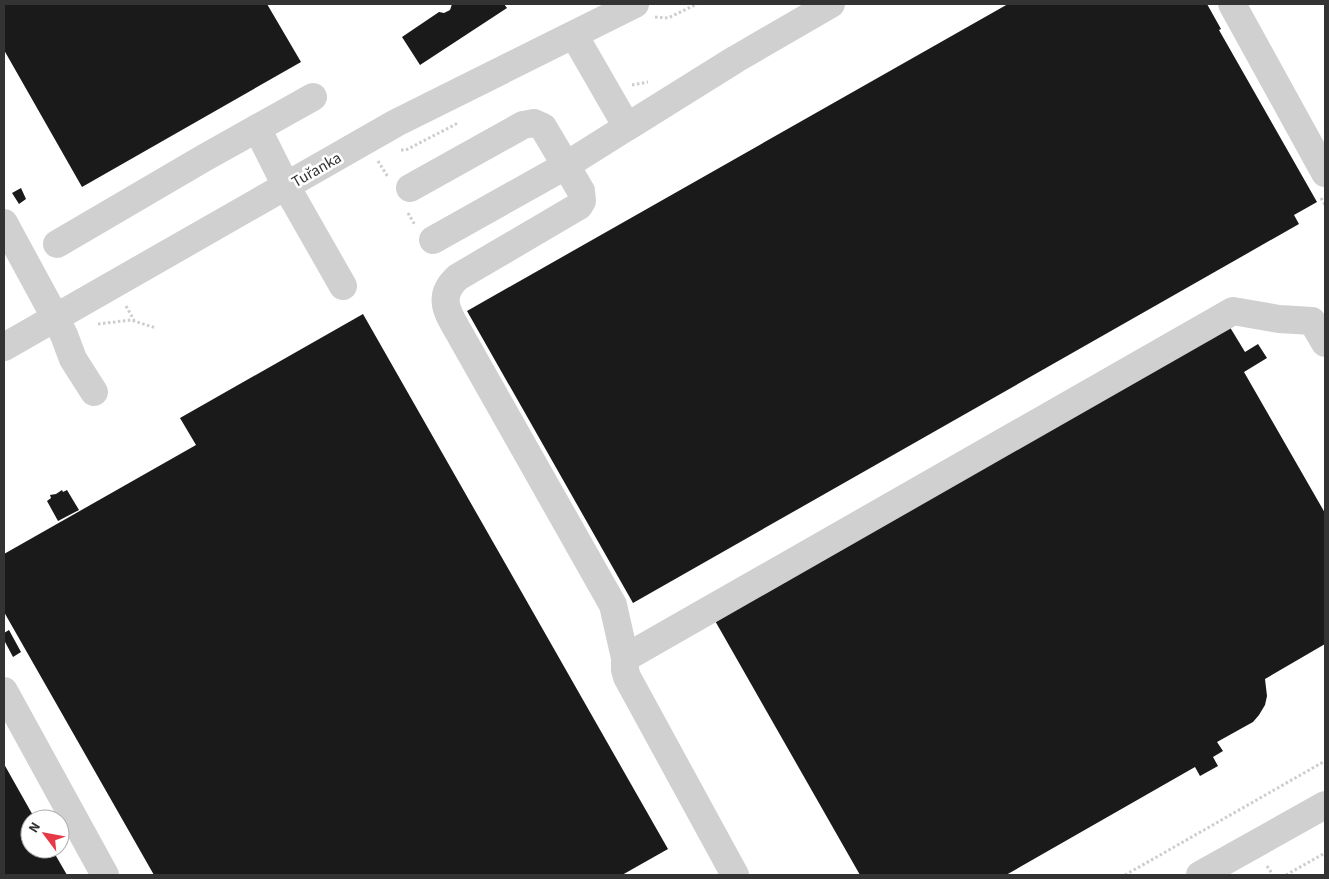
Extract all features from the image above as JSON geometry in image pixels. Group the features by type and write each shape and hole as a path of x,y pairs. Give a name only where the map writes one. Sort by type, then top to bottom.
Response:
{"street":[{"path":"433,240 565,166 736,59 831,4"},
{"path":"1232,4 1323,185"},
{"name":"Tuřanka","path":"4,347 396,123 574,35 644,11"},
{"path":"574,35 627,127"},
{"path":"57,244 313,97"},
{"path":"410,188 523,125 534,123 543,127 581,191 582,201 579,206 449,284 445,302 462,338 613,605 625,658 627,677 735,875"},
{"path":"257,128 286,186 343,286"},
{"path":"4,223 55,317 73,359 94,392"},
{"path":"625,658 1233,311 1279,319 1312,321 1325,343"},
{"path":"4,690 105,875"},
{"path":"1200,875 1325,805"}],"path":[{"path":"644,11 668,18 697,4"},
{"path":"629,84 635,85 650,81"},
{"path":"1323,185 1325,205"},
{"path":"90,325 131,320 156,328"},
{"path":"1125,875 1325,761"},
{"path":"1286,875 1325,853"}],"building":[{"path":"4,4 267,4 301,62 82,187 4,50"},
{"path":"452,4 504,4 507,8 420,65 402,37 439,12 444,13 450,10"},
{"path":"1008,4 1207,4 1221,29 1219,30 1317,202 1294,215 1299,224 633,603 467,311"},
{"path":"21,188 26,199 19,204 12,193"},
{"path":"363,314 668,849 622,875 154,875 4,612 4,554 196,445 180,418"},
{"path":"1228,324 1245,352 1258,344 1267,358 1244,372 1325,513 1325,644 1265,679 1267,696 1265,705 1253,722 1217,742 1223,751 1213,757 1218,766 1200,776 1195,767 1006,875 860,875 714,619"},
{"path":"62,490 63,492 67,490 79,510 58,521 47,501 51,498 50,495"},
{"path":"9,630 21,652 13,657 4,640 4,633"},
{"path":"4,764 29,809 20,809 20,859 58,859 67,875 4,875"}]}
